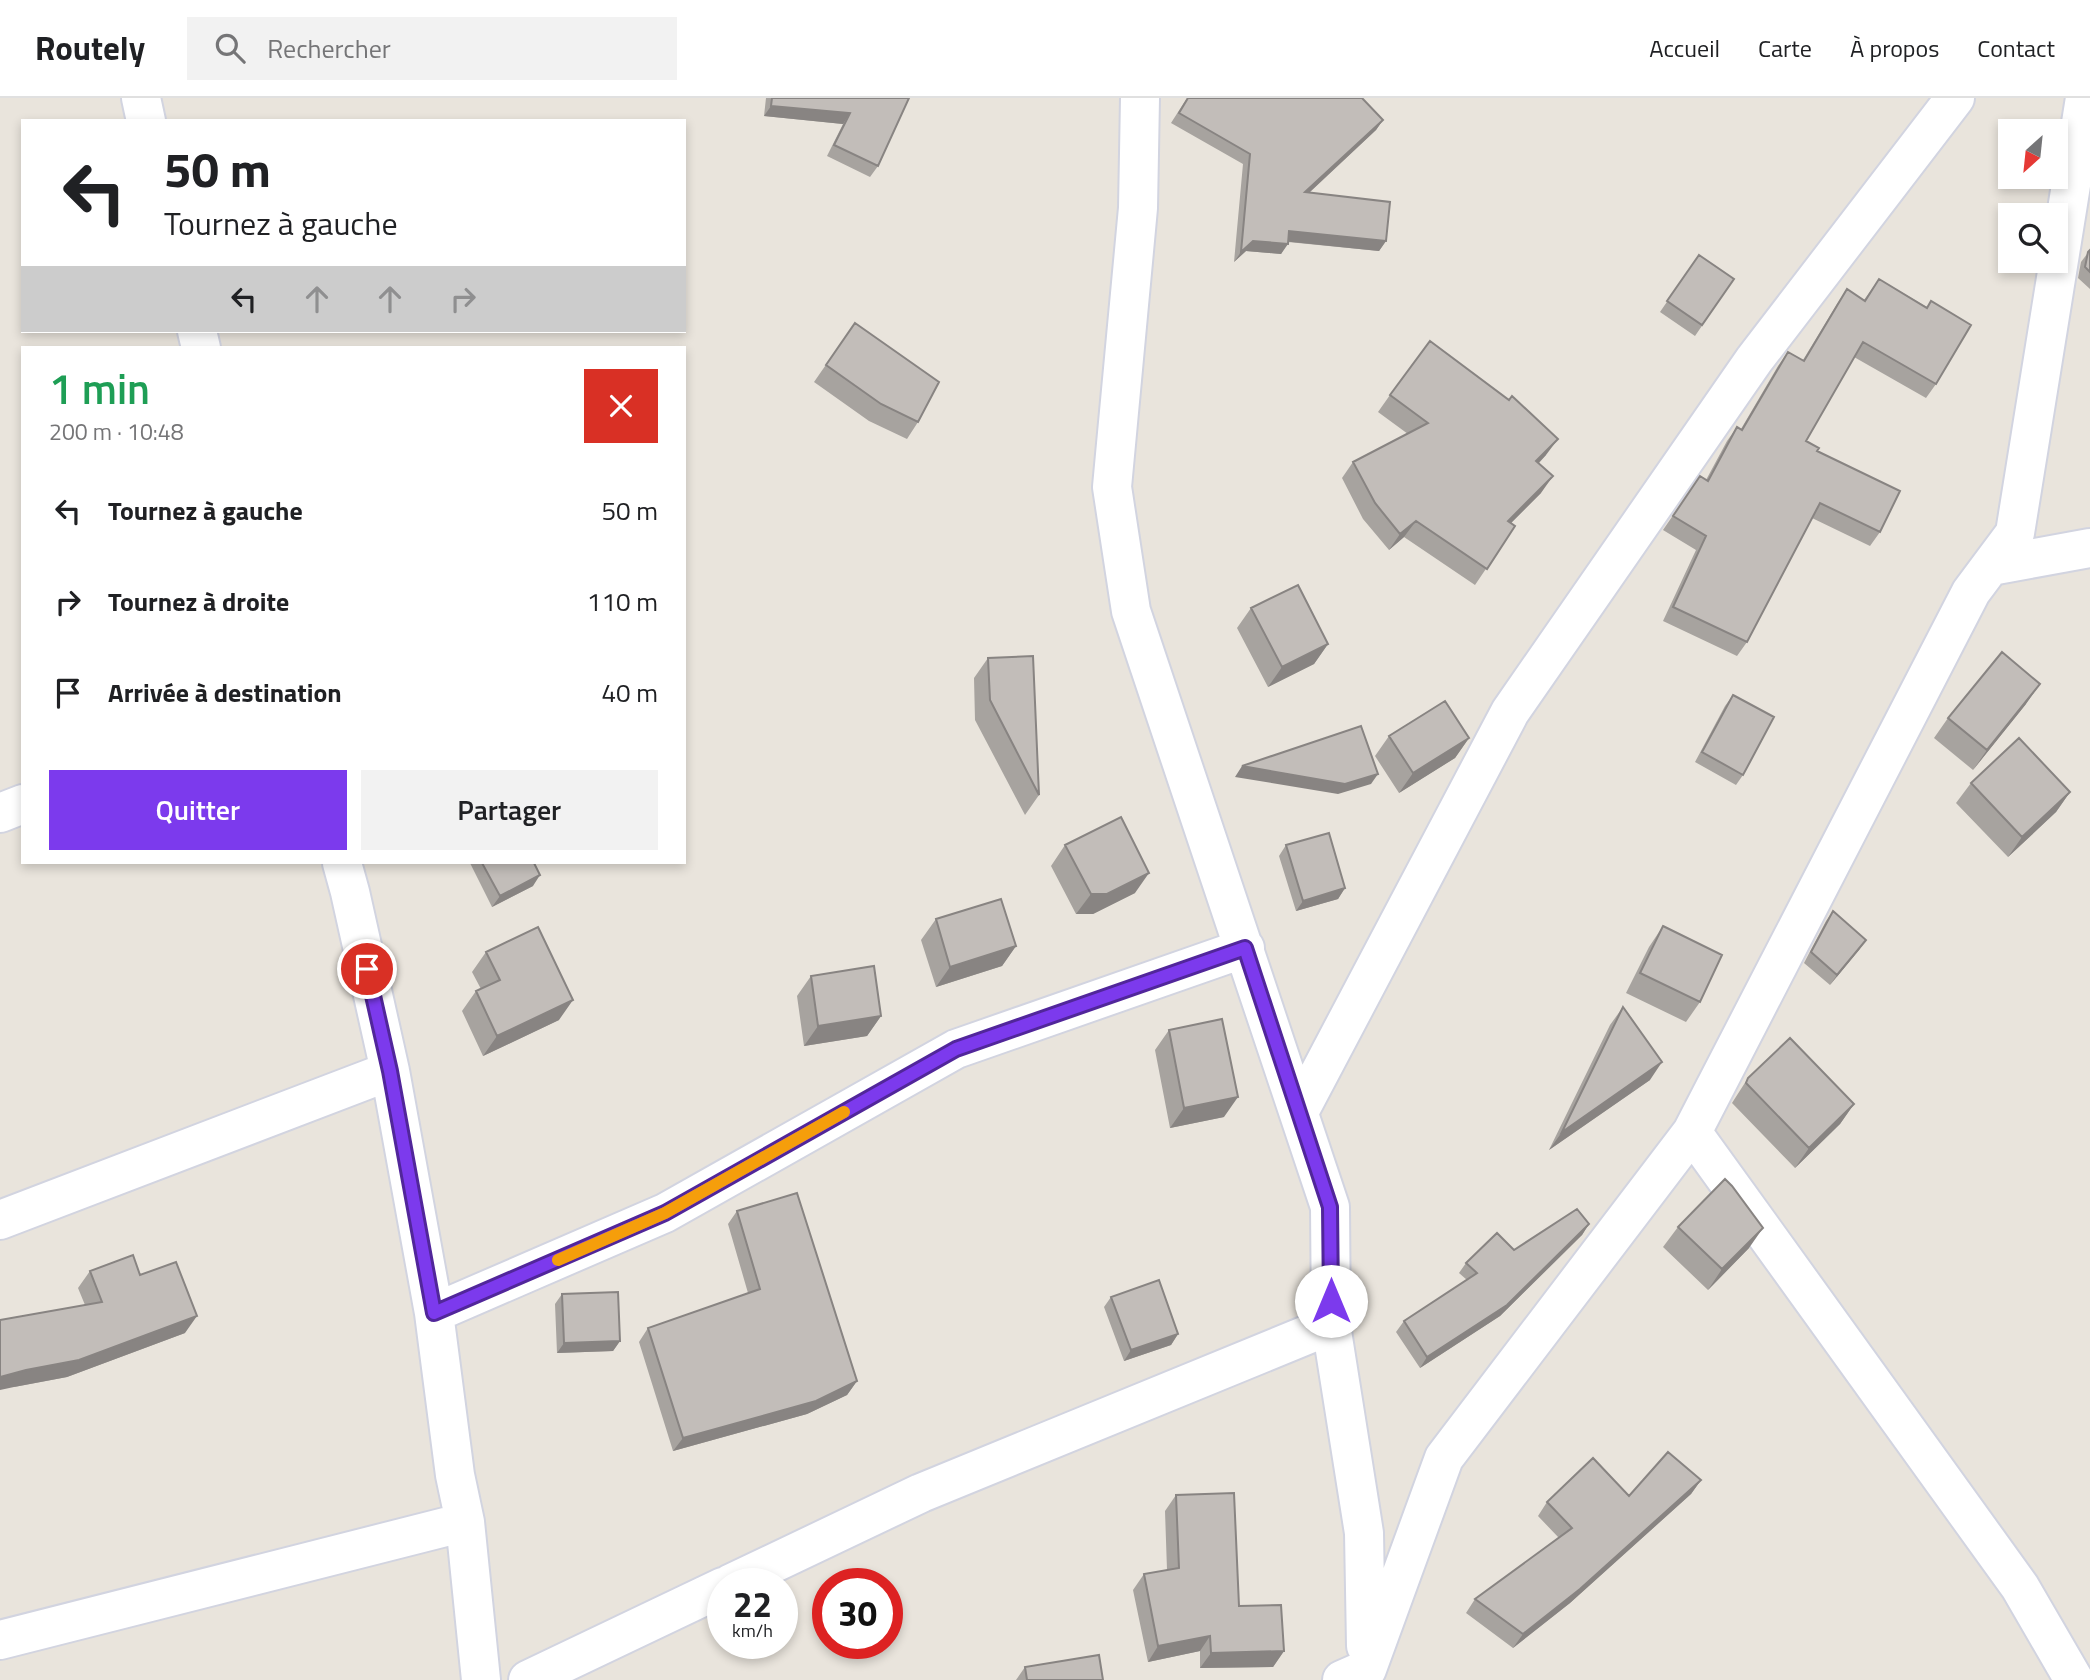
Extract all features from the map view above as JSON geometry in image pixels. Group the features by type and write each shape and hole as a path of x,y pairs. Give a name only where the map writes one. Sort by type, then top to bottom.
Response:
{"street":[{"path":"141,98 146,119"},
{"path":"1140,98 1138,208 1112,486 1131,611 1330,1207 1331,1325 1364,1533 1358,1676"},
{"path":"1298,1112 1510,712 1754,359 1955,98"},
{"path":"1358,1676 1444,1458 1692,1132 1971,592 2015,533 2085,98"},
{"path":"1991,566 2090,548"},
{"path":"0,813 21,805"},
{"path":"342,864 390,1071 434,1313 454,1475 465,1522 481,1680"},
{"path":"434,1313 665,1213 956,1049 1245,948"},
{"path":"0,1220 390,1071"},
{"path":"1692,1132 2020,1587 2074,1680"},
{"path":"764,1568 922,1493 1331,1325"},
{"path":"0,1640 465,1522"},
{"path":"528,1680 707,1595"}],"building":[{"path":"772,98 909,98 878,166 834,145 850,113 771,106"},
{"path":"1188,98 1362,98 1383,120 1305,192 1390,202 1386,241 1289,231 1288,244 1253,241 1241,252 1250,154 1179,113"},
{"path":"2090,250 2090,272 2085,267"},
{"path":"1699,255 1734,279 1702,325 1667,301"},
{"path":"1879,279 1927,308 1931,301 1971,325 1936,384 1863,342 1806,441 1819,448 1817,451 1900,491 1880,532 1820,503 1747,642 1673,607 1706,536 1673,516 1700,476 1708,481 1737,427 1742,430 1788,352 1804,361 1847,289 1865,301"},
{"path":"855,323 939,382 918,422 881,404 826,365"},
{"path":"1430,341 1509,400 1512,396 1558,439 1536,461 1553,476 1508,521 1515,526 1487,569 1416,521 1400,534 1375,503 1353,462 1428,423 1390,395"},
{"path":"1298,585 1328,644 1282,667 1251,608"},
{"path":"2002,652 2040,684 1987,750 1948,718"},
{"path":"1033,656 1039,795 990,700 988,658"},
{"path":"1733,695 1774,717 1743,775 1702,752"},
{"path":"1445,701 1469,738 1413,773 1389,736"},
{"path":"1361,726 1378,774 1345,784 1242,766"},
{"path":"2019,738 2070,792 2022,837 1971,783"},
{"path":"1121,817 1149,873 1107,894 1091,894 1065,845"},
{"path":"1329,833 1345,888 1303,901 1286,845"},
{"path":"483,864 534,864 540,875 500,896"},
{"path":"1001,899 1016,946 950,967 936,919"},
{"path":"1833,911 1866,940 1837,975 1811,952"},
{"path":"1663,926 1722,955 1700,1002 1640,973"},
{"path":"538,927 573,1000 497,1036 476,991 500,980 486,952"},
{"path":"874,966 881,1016 818,1026 811,976"},
{"path":"1623,1007 1662,1062 1562,1132"},
{"path":"1222,1019 1238,1097 1184,1108 1169,1030"},
{"path":"1790,1038 1854,1104 1809,1148 1746,1083"},
{"path":"1725,1179 1763,1228 1722,1269 1678,1227"},
{"path":"797,1193 857,1381 816,1401 683,1438 648,1328 760,1289 737,1211"},
{"path":"1577,1209 1589,1224 1507,1305 1427,1357 1404,1321 1477,1273 1466,1263 1497,1233 1514,1250"},
{"path":"133,1255 140,1275 176,1262 197,1316 79,1360 0,1377 0,1320 102,1302 90,1271"},
{"path":"1159,1280 1178,1334 1131,1350 1111,1297"},
{"path":"618,1292 620,1341 564,1343 562,1294"},
{"path":"1668,1452 1701,1480 1580,1589 1523,1634 1475,1599 1572,1528 1547,1502 1593,1458 1629,1496"},
{"path":"1234,1493 1239,1606 1281,1605 1284,1651 1211,1653 1210,1636 1158,1646 1144,1574 1179,1568 1176,1495"},
{"path":"1099,1655 1103,1680 1027,1680 1025,1667"}],"slow traffic":[{"path":"558,1260 665,1213 844,1112"}],"route":[{"path":"367,969 390,1071 434,1313 665,1213 956,1049 1245,948 1330,1207 1331,1301"}]}
